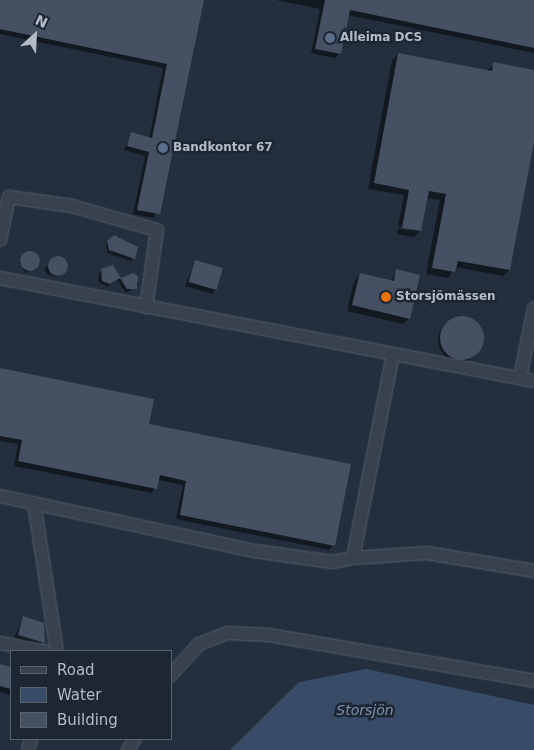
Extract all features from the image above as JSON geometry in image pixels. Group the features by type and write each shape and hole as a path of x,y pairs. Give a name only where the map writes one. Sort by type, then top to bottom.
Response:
{"street":[{"path":"0,240 9,198 72,206 157,230 146,307"},
{"path":"0,278 534,381"},
{"path":"520,378 534,308"},
{"path":"352,558 393,355"},
{"path":"0,496 255,551 332,562 352,558 427,553 534,571"},
{"path":"34,502 57,650"},
{"path":"172,674 199,644 228,633 269,635 534,681"},
{"path":"0,643 38,650"}],"water":[{"name":"Storsjön","path":"366,669 534,705 534,750 230,750 299,682"}],"building":[{"path":"0,0 204,0 160,214 137,210 149,152 127,146 131,132 152,138 167,64 0,29"},
{"path":"325,0 534,0 534,48 350,10 341,54 315,49"},
{"path":"398,53 492,71 493,62 534,70 534,142 510,270 458,261 455,272 432,268 446,194 429,191 421,231 402,228 409,190 374,183"},
{"path":"114,235 138,247 135,259 109,250 107,241"},
{"path":"30,251 37,254 40,261 37,268 30,271 23,268 20,261 23,254"},
{"path":"58,256 65,259 68,266 65,273 58,276 51,273 48,266 51,259"},
{"path":"195,260 223,268 217,290 189,282"},
{"path":"113,265 121,278 133,273 138,276 137,289 127,289 120,278 110,284 102,281 101,269"},
{"path":"396,269 420,275 410,319 352,305 360,273 394,281"},
{"path":"462,316 474,320 480,326 484,338 480,350 474,356 462,360 450,356 444,350 440,338 444,326 450,320"},
{"path":"0,368 154,399 149,424 351,464 335,546 180,515 186,481 160,475 157,489 18,461 22,440 0,436"},
{"path":"23,616 44,623 45,643 18,635"},
{"path":"0,664 10,667 10,689 0,686"}],"place":[{"name":"Alleima DCS","path":"330,38"},
{"name":"Bandkontor 67","path":"163,148"},
{"name":"Storsjömässen","path":"386,297"}]}
